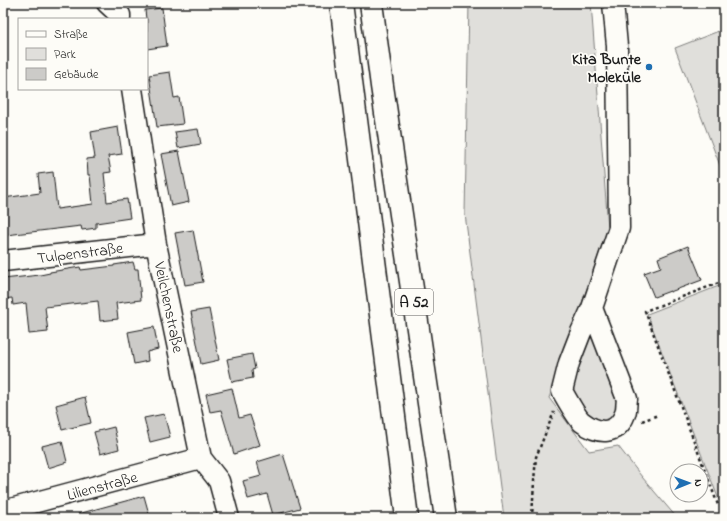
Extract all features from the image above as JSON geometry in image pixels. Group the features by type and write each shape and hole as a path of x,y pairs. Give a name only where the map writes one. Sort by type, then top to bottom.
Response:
{"highway":[{"name":"A 52","path":"341,3 407,518"},
{"name":"A 52","path":"372,3 382,86 446,518"}],"street":[{"path":"108,3 120,15 120,18"},
{"path":"592,308 627,398 626,413 620,424 610,431 596,430 581,422 562,391 569,363 592,308 619,228 617,46 613,3"},
{"name":"Veilchenstraße","path":"132,90 156,244 201,458 219,481 229,518"},
{"name":"Tulpenstraße","path":"3,261 156,244"},
{"name":"Lilienstraße","path":"3,512 201,458"}],"path":[{"path":"724,281 644,312 718,505 724,503"},
{"path":"532,518 536,457 562,391"}],"green space":[{"path":"469,3 591,3 608,228 549,398 589,451 618,446 677,518 504,518 465,214"},
{"path":"724,29 724,176 675,48"},
{"path":"724,284 724,499 719,500 709,474 709,463 705,463 647,314"},
{"path":"592,327 618,396 617,410 611,418 602,423 592,419 573,396 570,385"}],"building":[{"path":"162,8 167,46 148,49 148,18 146,18 145,10"},
{"path":"170,72 174,98 179,97 183,124 157,127 149,75"},
{"path":"118,127 122,154 108,156 111,172 104,173 107,202 127,199 130,218 96,223 96,228 82,230 81,226 6,235 3,198 40,193 38,174 53,172 57,209 93,204 87,159 95,158 91,132"},
{"path":"198,129 201,144 178,148 175,132"},
{"path":"179,151 189,202 171,206 161,154"},
{"path":"193,230 203,282 185,285 175,233"},
{"path":"688,246 702,280 654,297 644,273 661,267 658,258"},
{"path":"133,262 135,269 138,269 141,300 116,303 118,319 100,321 98,301 45,307 48,332 29,334 26,303 13,305 12,298 3,299 3,279 40,275 80,267 81,270"},
{"path":"209,309 219,360 201,364 191,312"},
{"path":"154,327 158,349 147,352 148,361 134,364 128,332"},
{"path":"252,354 255,369 252,370 253,378 232,382 227,359"},
{"path":"232,388 239,418 250,415 260,445 234,454 221,410 210,412 206,394"},
{"path":"85,397 91,423 62,430 56,405"},
{"path":"164,414 170,437 150,442 144,418"},
{"path":"114,427 119,449 100,454 94,432"},
{"path":"62,441 67,462 48,468 42,446"},
{"path":"283,454 300,508 273,515 267,494 248,499 243,481 261,476 257,462"},
{"path":"144,496 149,514 133,518 79,518 78,514"}],"place":[{"name":"Kita Bunte Moleküle","path":"649,67"}]}
